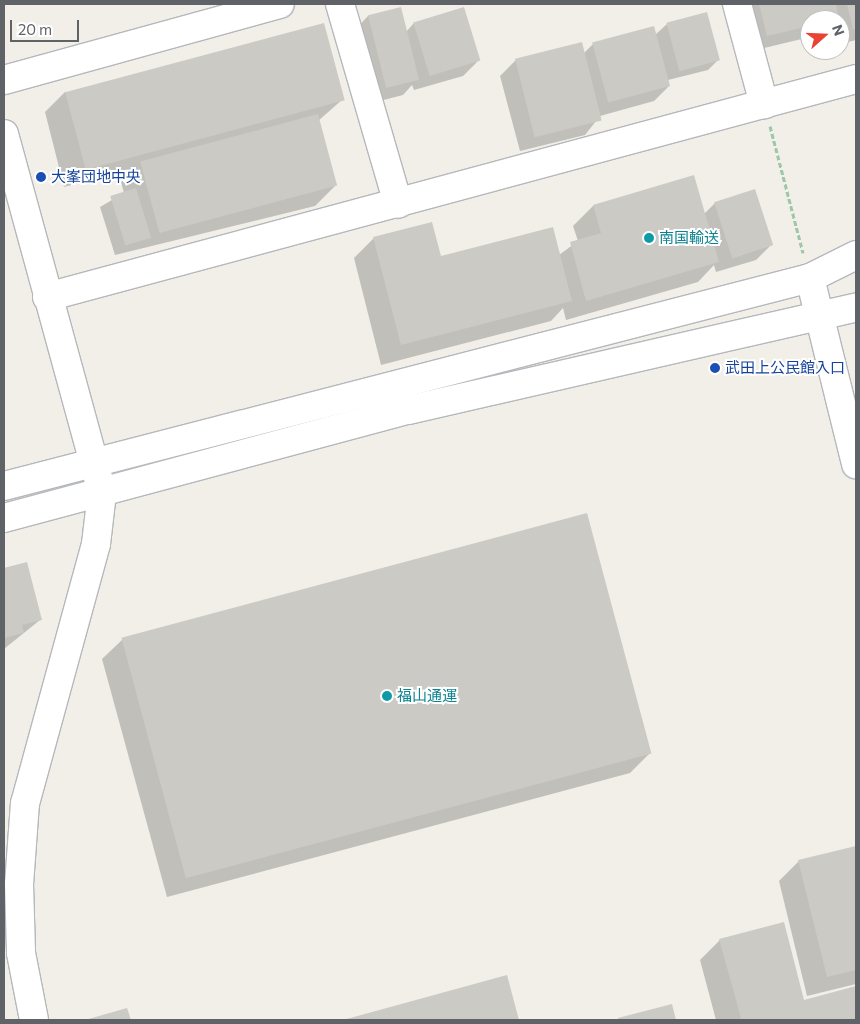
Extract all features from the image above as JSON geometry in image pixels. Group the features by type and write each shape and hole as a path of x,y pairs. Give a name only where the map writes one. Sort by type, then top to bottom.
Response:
{"street":[{"path":"4,80 280,4"},
{"path":"340,4 398,204"},
{"path":"737,4 764,104"},
{"path":"47,297 856,80"},
{"path":"4,134 92,464 102,493 96,544 25,803 19,884 21,953 34,1020"},
{"path":"4,486 810,278 856,255"},
{"path":"810,278 856,464"},
{"path":"4,518 408,410 856,307"}],"path":[{"path":"764,104 810,278"}],"building":[{"path":"759,4 836,4 837,10 800,10 800,28 767,36"},
{"path":"847,4 856,4 856,29 853,29 850,10"},
{"path":"401,7 419,80 386,88 368,15"},
{"path":"464,7 480,61 430,76 413,22"},
{"path":"707,12 720,60 679,71 666,23"},
{"path":"324,23 345,100 86,170 65,92"},
{"path":"654,26 670,86 608,102 592,43"},
{"path":"582,42 602,121 535,137 515,59"},
{"path":"318,114 337,185 159,233 140,162"},
{"name":"南国輸送","path":"694,175 719,262 586,301 570,242 601,233 593,205"},
{"path":"136,188 151,238 125,246 110,196"},
{"path":"755,189 773,245 732,258 714,202"},
{"path":"432,222 441,256 553,227 572,301 401,345 373,237"},
{"name":"福山通運","path":"587,513 651,754 186,878 121,638"},
{"path":"27,562 42,620 22,625 24,633 4,638 4,568"},
{"path":"856,846 856,970 827,977 798,860"},
{"path":"784,922 804,1000 856,986 856,1020 735,1020 741,1018 719,939"},
{"path":"507,975 519,1020 343,1020"},
{"path":"672,1004 676,1020 618,1020 618,1018"},
{"path":"127,1008 131,1020 85,1020"}],"place":[{"name":"大峯団地中央","path":"41,177"},
{"name":"南国輸送","path":"649,238"},
{"name":"武田上公民館入口","path":"715,368"},
{"name":"福山通運","path":"387,696"}]}
